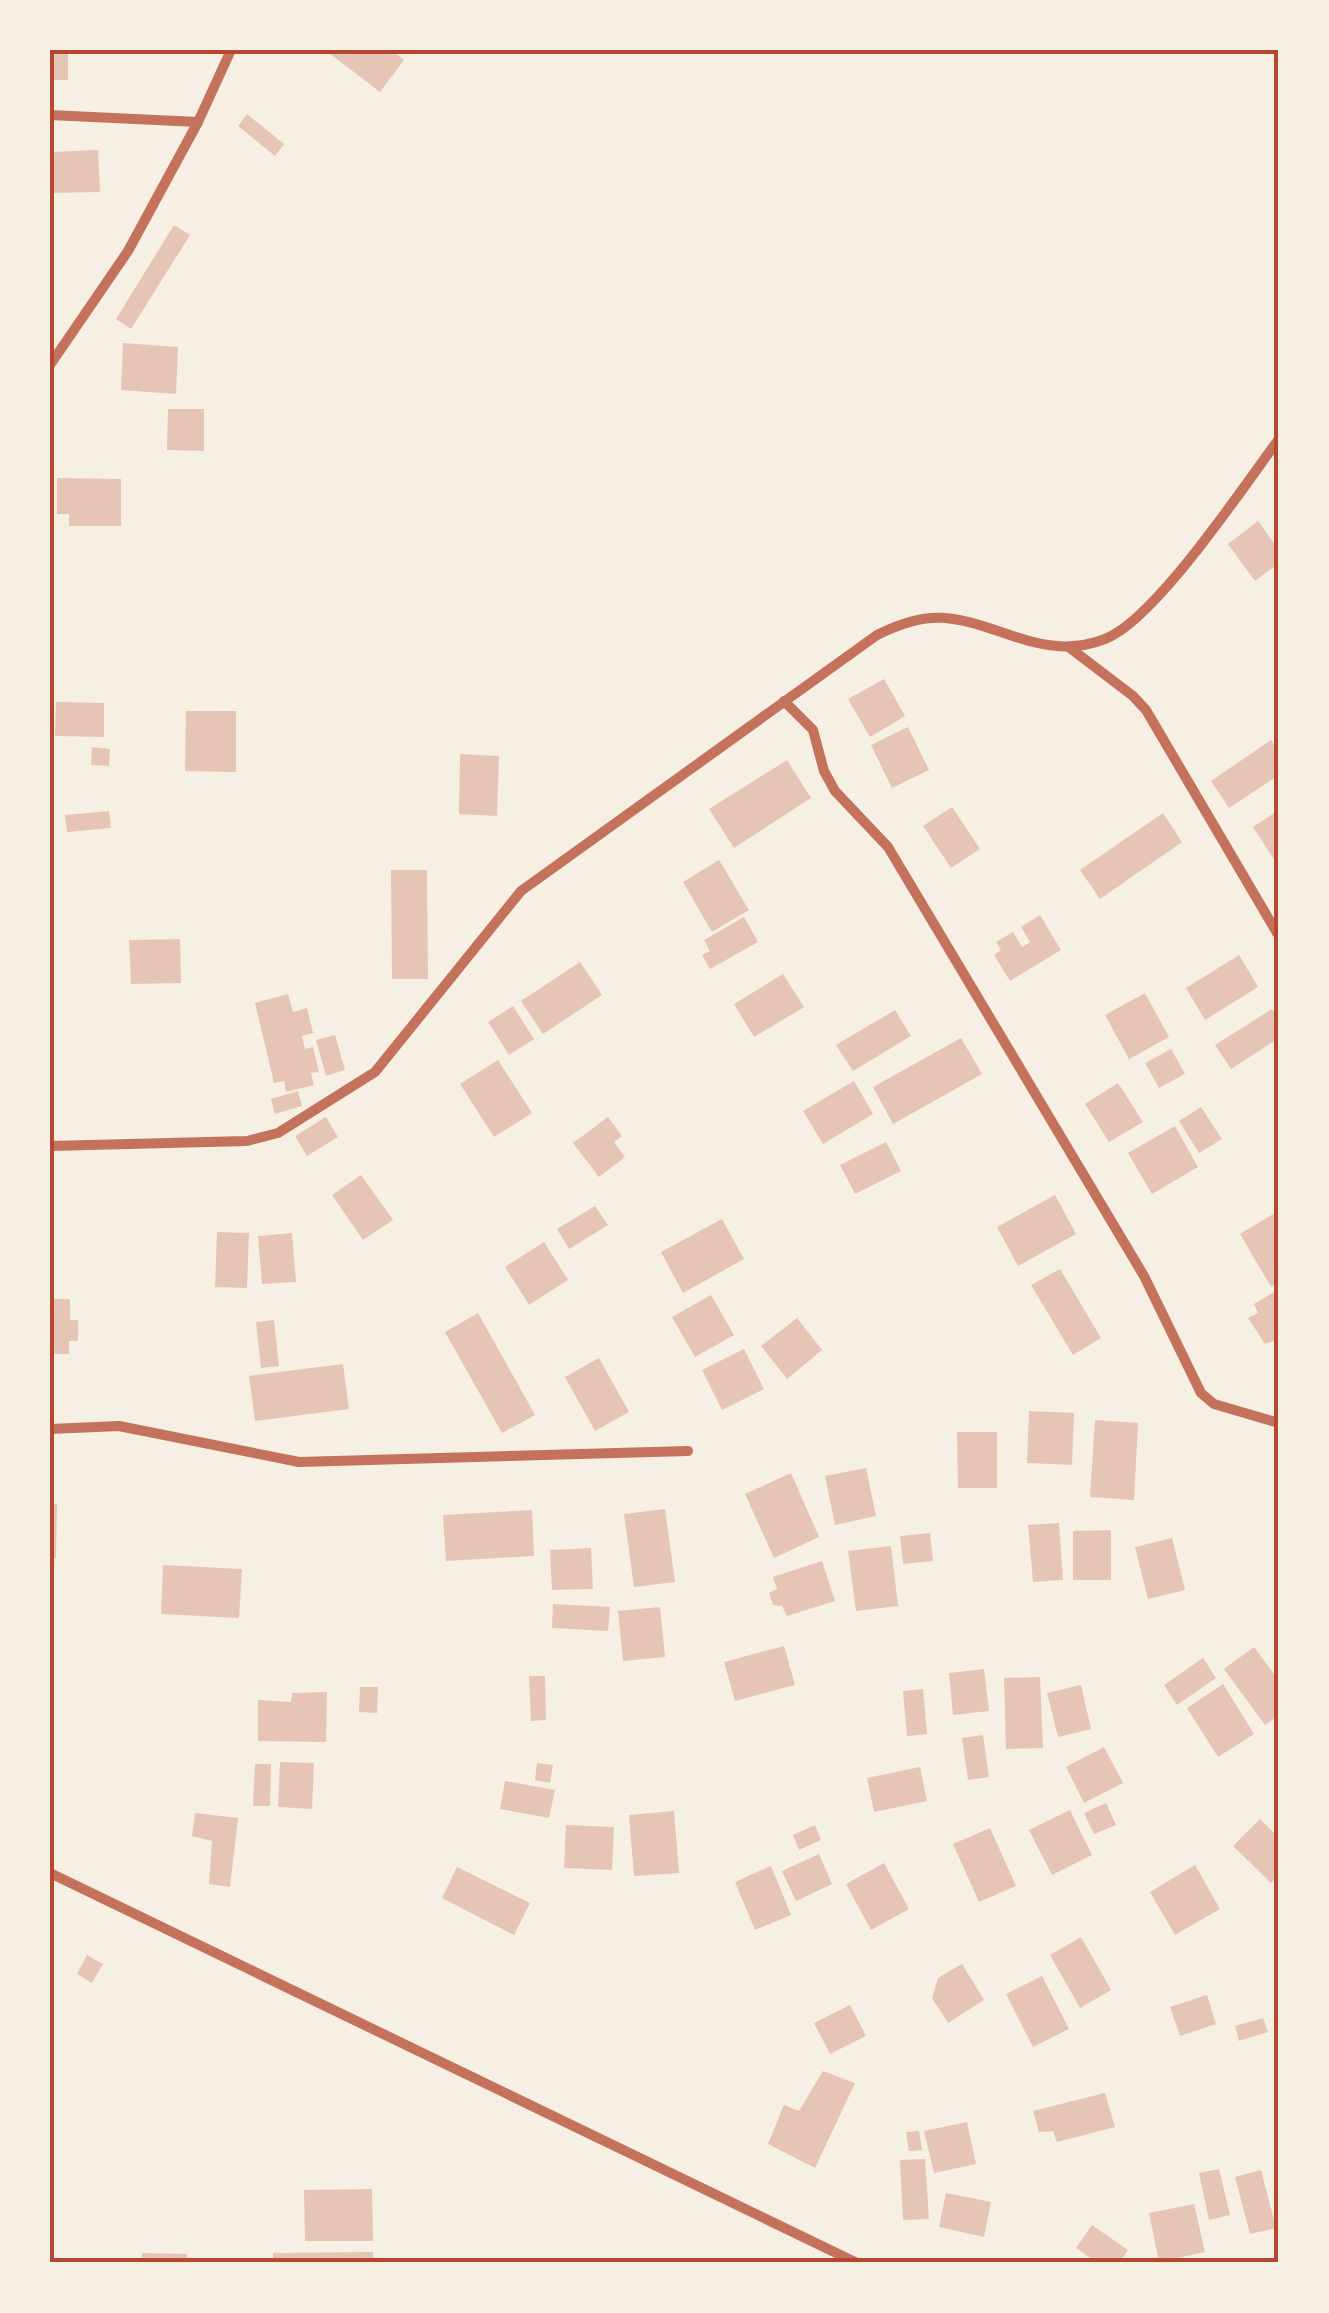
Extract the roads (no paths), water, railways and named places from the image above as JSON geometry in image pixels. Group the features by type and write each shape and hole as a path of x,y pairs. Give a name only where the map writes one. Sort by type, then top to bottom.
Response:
{"street":[{"path":"50,365 128,250 198,122 231,50"},
{"path":"50,116 198,122"},
{"path":"50,1146 248,1141 278,1133 375,1072 520,891 877,635 907,620 940,616 1034,643 1070,648 1107,639 1138,619 1279,440"},
{"path":"1070,648 1134,696 1146,710 1277,933"},
{"path":"784,701 813,730 824,771 835,792 888,848 898,864 1144,1276 1202,1394 1214,1404 1279,1423"},
{"path":"50,1429 119,1426 298,1462 688,1451"},
{"path":"50,1872 857,2263"}]}
